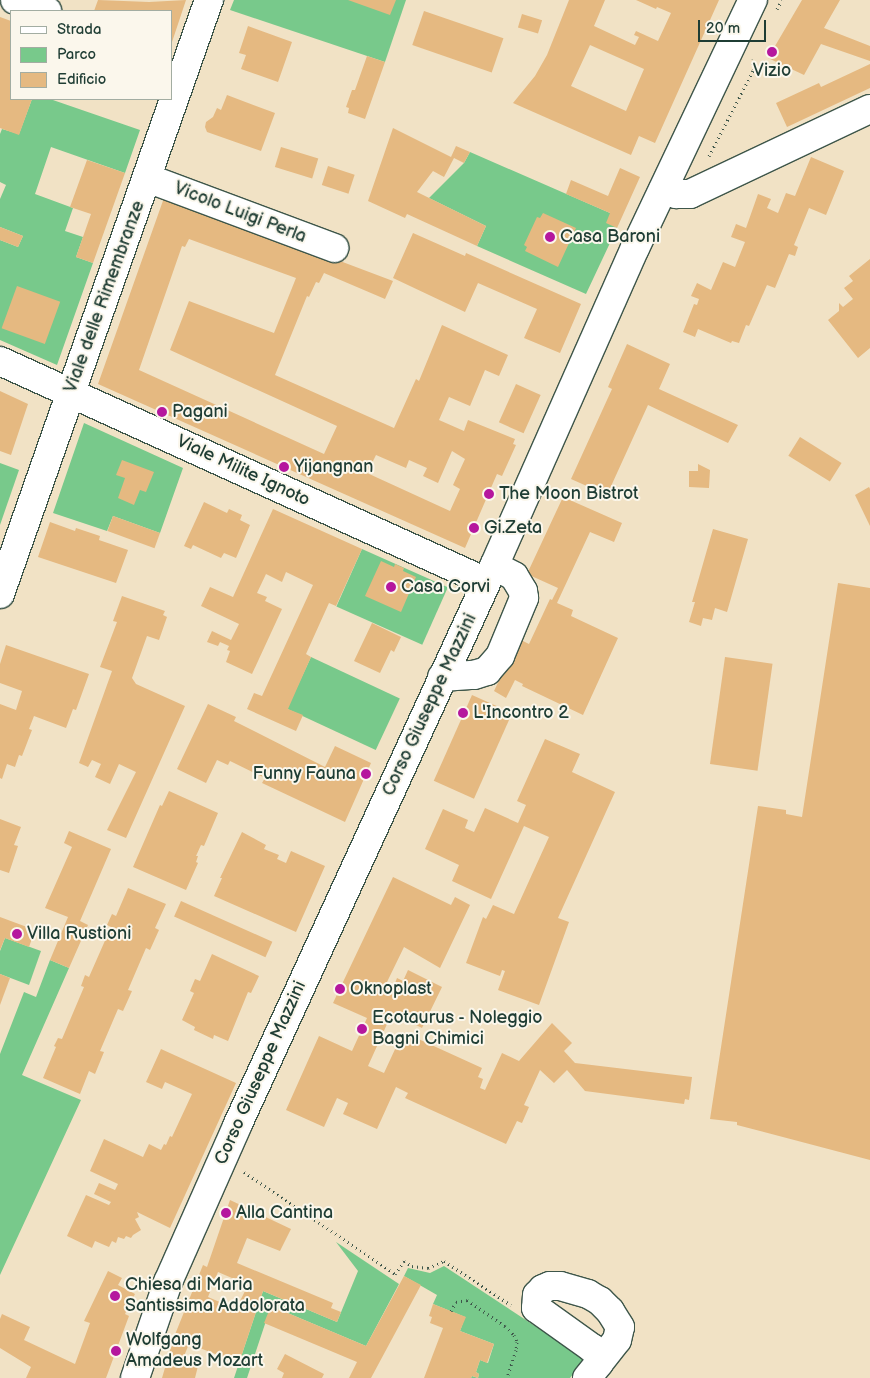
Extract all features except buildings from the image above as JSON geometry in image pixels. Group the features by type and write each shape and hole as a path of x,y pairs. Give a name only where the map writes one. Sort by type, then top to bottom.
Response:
{"street":[{"path":"15,0 44,10"},
{"name":"Viale delle Rimembranze","path":"172,86 180,57 209,0"},
{"name":"Corso Giuseppe Mazzini","path":"135,1378 168,1282 223,1158 663,190 753,0"},
{"name":"Corso Giuseppe Mazzini","path":"737,36 759,0"},
{"name":"Viale delle Rimembranze","path":"0,594 147,178 168,100"},
{"path":"663,190 676,194 690,194 870,109"},
{"name":"Vicolo Luigi Perla","path":"147,178 334,248"},
{"name":"Viale Milite Ignoto","path":"0,361 490,574 514,576 523,591 524,598 500,656 487,671 474,675 442,677"}],"path":[{"path":"707,159 754,69 752,58"},
{"path":"223,1158 395,1274 404,1261 412,1266 428,1268 444,1261 515,1308"},
{"path":"451,1311 456,1302 467,1300 505,1326 514,1335 517,1342 516,1350 507,1378"}],"green space":[{"path":"234,0 406,0 385,62 230,10"},
{"path":"32,100 53,100 140,130 125,173 51,147 35,194 73,208 65,231 83,237 76,257 93,263 57,365 0,340 0,240 18,247 23,236 0,227 0,199 6,185 0,182 0,134 2,129 19,134"},
{"path":"470,152 610,213 617,228 586,294 477,246 486,226 429,198 464,163"},
{"path":"84,423 183,468 160,533 113,516 107,531 53,513"},
{"path":"0,463 19,470 0,525"},
{"path":"362,549 448,587 422,645 336,607"},
{"path":"311,657 400,698 376,750 287,709"},
{"path":"5,938 41,951 29,985 0,974 0,951"},
{"path":"50,960 69,968 22,1075 81,1100 0,1275 0,1054 24,992 36,997"},
{"path":"336,1242 399,1284 366,1346 271,1306 247,1378 234,1378 263,1291 337,1322 358,1271"},
{"path":"444,1266 585,1359 570,1378 478,1378 479,1374 476,1372 480,1360 488,1363 494,1344 460,1331 465,1317 433,1304 437,1295 404,1276 408,1268 430,1273"}],"place":[{"name":"Vizio","path":"772,52"},
{"name":"Casa Baroni","path":"550,237"},
{"name":"Pagani","path":"162,412"},
{"name":"Yijangnan","path":"284,467"},
{"name":"The Moon Bistrot","path":"489,494"},
{"name":"Gi.Zeta","path":"474,528"},
{"name":"Casa Corvi","path":"391,587"},
{"name":"L'Incontro 2","path":"463,713"},
{"name":"Funny Fauna","path":"366,774"},
{"name":"Villa Rustioni","path":"17,934"},
{"name":"Oknoplast","path":"340,989"},
{"name":"Ecotaurus - Noleggio Bagni Chimici","path":"362,1029"},
{"name":"Alla Cantina","path":"226,1213"},
{"name":"Chiesa di Maria Santissima Addolorata","path":"115,1296"},
{"name":"Wolfgang Amadeus Mozart","path":"116,1351"}]}
